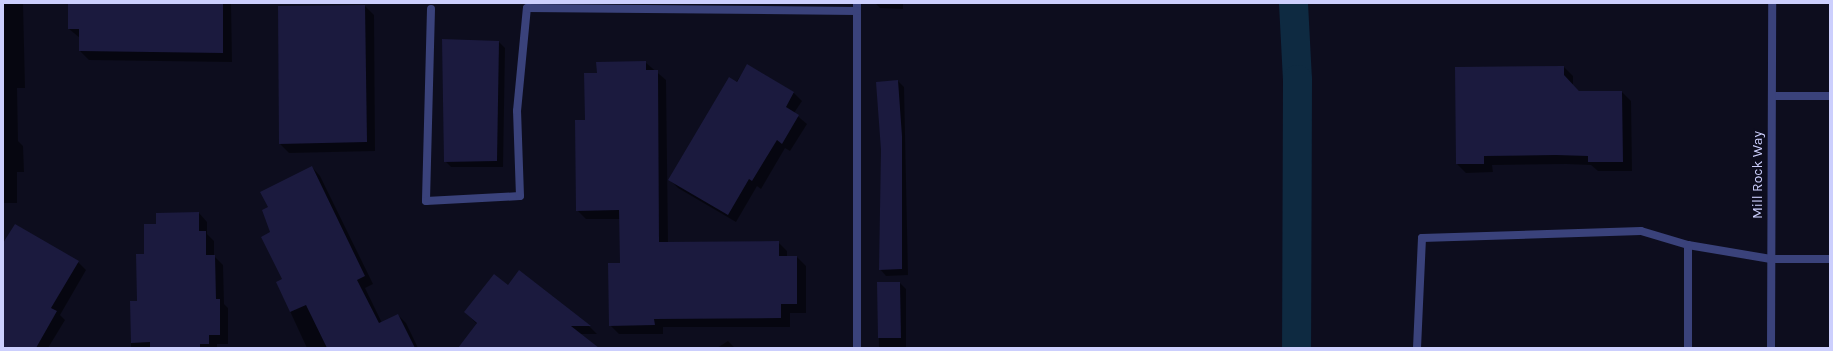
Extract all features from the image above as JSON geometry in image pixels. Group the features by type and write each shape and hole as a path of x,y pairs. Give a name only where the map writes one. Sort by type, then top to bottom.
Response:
{"street":[{"name":"Mill Rock Way","path":"1771,348 1772,3"},
{"path":"431,9 426,201 520,196 517,111 527,8 857,7 857,348"},
{"path":"1772,96 1830,96"},
{"path":"1417,348 1422,238 1641,231 1688,245 1771,259 1830,259"},
{"path":"1688,245 1688,348"}],"building":[{"path":"68,3 223,3 223,53 79,51 79,29 68,29"},
{"path":"365,5 367,142 279,144 278,6"},
{"path":"442,39 499,41 497,161 444,162"},
{"path":"646,61 646,70 658,70 659,242 779,241 779,256 797,256 797,304 781,304 781,318 654,319 655,325 609,326 608,263 620,263 619,210 576,211 575,120 585,120 584,73 597,73 596,62"},
{"path":"747,64 794,92 786,107 799,115 782,144 777,140 752,181 749,179 728,215 668,180 729,77 737,82"},
{"path":"1564,66 1564,75 1579,91 1622,91 1623,162 1588,162 1588,156 1556,155 1484,156 1484,164 1456,164 1455,67"},
{"path":"898,80 902,136 902,269 879,270 881,150 876,82"},
{"path":"312,166 365,276 357,280 379,323 398,314 415,348 327,348 306,305 290,312 276,282 282,279 261,237 270,232 262,210 268,207 260,192"},
{"path":"199,212 199,231 206,231 206,255 215,255 216,299 220,299 220,335 209,335 209,344 200,344 200,348 150,348 150,342 131,343 130,301 137,301 136,254 144,254 144,224 156,224 156,213"},
{"path":"15,224 79,261 51,308 57,311 36,348 3,348 3,243"},
{"path":"519,270 591,326 571,326 599,348 458,348 477,323 464,312 494,274 508,285"},
{"path":"877,282 900,282 901,338 878,338"}],"waterway":[{"path":"1293,3 1297,79 1296,348"}]}
